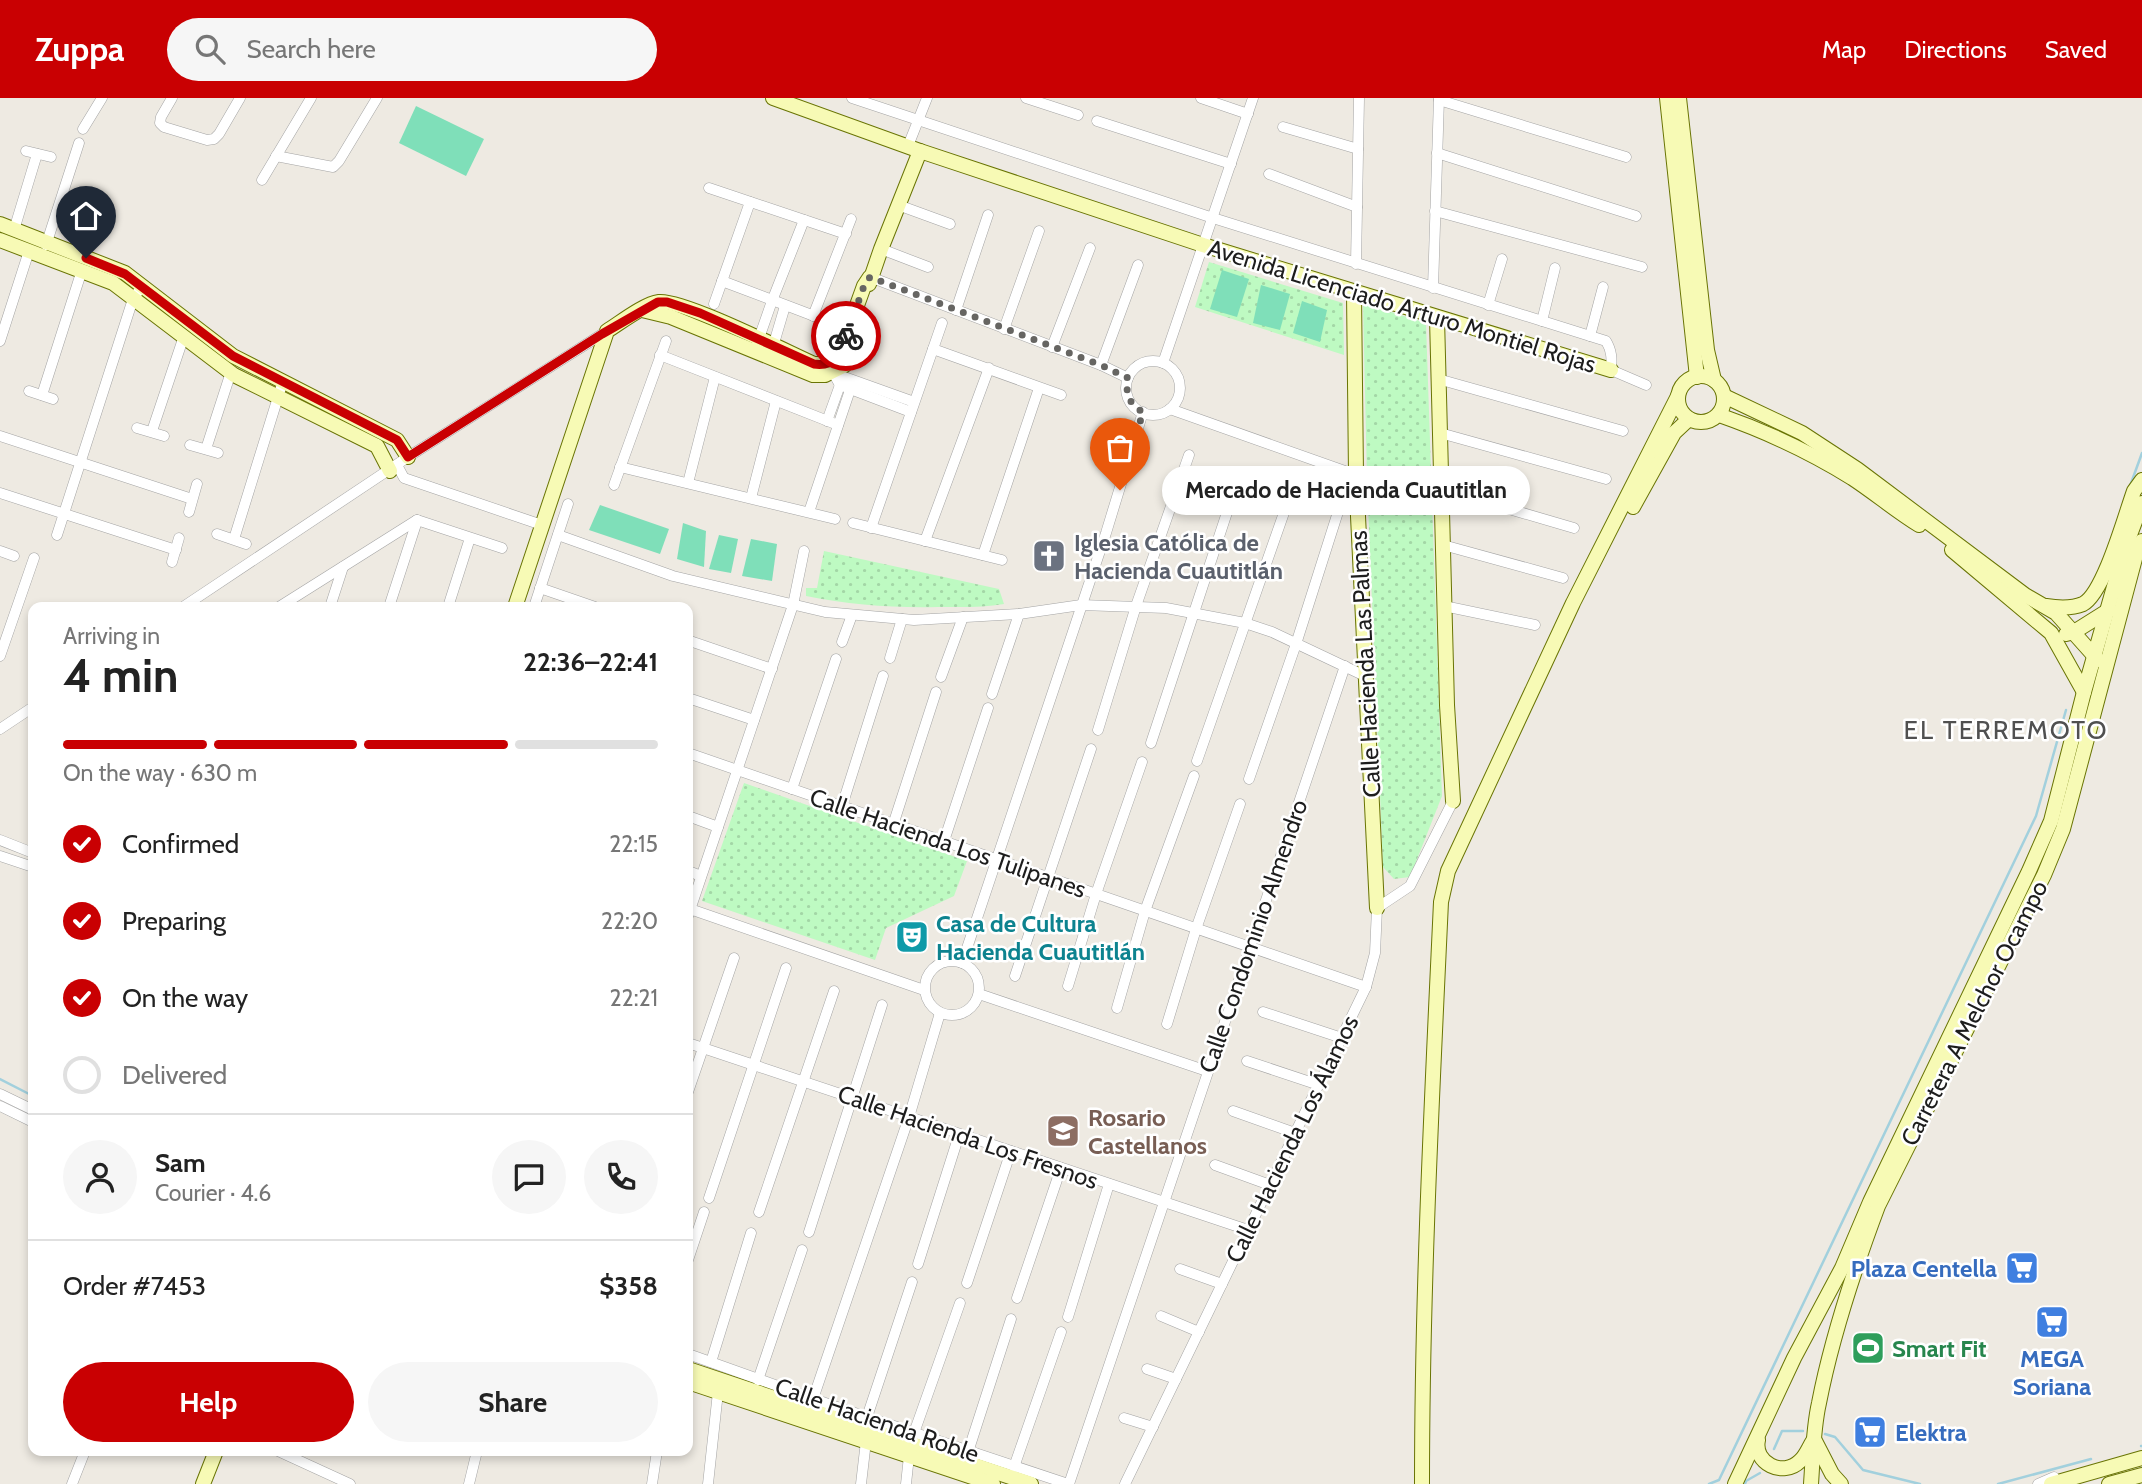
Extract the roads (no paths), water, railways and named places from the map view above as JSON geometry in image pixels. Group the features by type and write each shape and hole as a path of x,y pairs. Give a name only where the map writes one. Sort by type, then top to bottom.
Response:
{"main road":[{"name":"Avenida Licenciado Arturo Montiel Rojas","path":"773,98 914,149 1203,245 1611,370"},
{"path":"1667,98 1697,377"},
{"path":"1679,98 1707,350 1714,380"},
{"path":"517,602 607,331 658,302 667,302 700,313 757,345 814,364 837,378 838,358 898,205 914,149"},
{"path":"7,227 40,250 113,283 230,372 377,446 399,464"},
{"path":"0,240 125,274 233,356 397,440 399,464"},
{"name":"Calle Hacienda Las Palmas","path":"1354,293 1356,475 1377,908"},
{"path":"1437,318 1447,705 1453,802"},
{"path":"1422,1484 1427,1189 1441,902 1448,871 1573,603 1683,384 1697,377 1708,377 1723,390 1724,403 1719,415 1701,423 1689,419 1680,409 1678,396"},
{"path":"1724,396 1802,433 1847,463 2040,605 2056,613 2101,663 2066,793 2063,829"},
{"path":"1719,415 1776,437 1820,459 1953,550 2051,634 2084,692"},
{"path":"1430,1484 1428,1404 1435,1279 1442,1019 1447,903 1454,873 1579,606 1660,455 1674,433 1689,419"},
{"path":"2040,605 2070,608 2085,603 2093,596 2105,572 2134,492 2142,480"},
{"path":"2084,692 2125,548 2142,503"},
{"name":"Carretera A Melchor Ocampo","path":"1811,1484 1818,1406 1832,1346 1878,1206 2044,875 2063,829 2137,551 2142,541"},
{"path":"2051,634 2074,632 2108,611 2124,578 2131,575"},
{"name":"Carretera A Melchor Ocampo","path":"1735,1484 1794,1358 1842,1268 1870,1202 2029,871 2051,821 2084,692"},
{"name":"Calle Hacienda Roble","path":"693,1372 1031,1484"},
{"name":"Calle Hacienda Roble","path":"693,1384 993,1484"},
{"path":"1760,1430 1756,1447 1760,1458 1775,1468 1789,1468 1800,1461 1814,1440 1832,1474 1841,1484"},
{"path":"203,1484 214,1456"},
{"path":"2051,1484 2142,1458"},
{"path":"2109,1484 2142,1475"}],"street":[{"path":"83,129 102,98"},
{"path":"172,98 160,123 164,127 207,140 214,139 219,134 240,98"},
{"path":"262,180 311,98"},
{"path":"276,156 332,167 339,161 377,98"},
{"name":"Avenida Licenciado Arturo Montiel Rojas","path":"852,98 1213,218 1606,341 1611,349 1611,370"},
{"path":"914,149 918,121 927,98"},
{"path":"1026,98 1078,115"},
{"path":"1202,98 1248,114"},
{"path":"1163,363 1253,98"},
{"path":"1356,264 1359,98"},
{"path":"1433,288 1439,99 1626,157"},
{"path":"1097,121 1231,164"},
{"path":"1283,128 1358,149"},
{"path":"0,341 40,250 79,143"},
{"path":"26,151 51,157"},
{"path":"1437,153 1636,216"},
{"path":"7,227 37,154"},
{"path":"1269,174 1357,207"},
{"path":"709,187 846,234"},
{"path":"714,304 750,202"},
{"path":"898,205 950,224"},
{"path":"1435,211 1642,267"},
{"path":"956,310 988,215"},
{"path":"813,316 851,219"},
{"path":"757,345 804,220"},
{"path":"1004,329 1039,231"},
{"path":"1052,347 1090,248"},
{"path":"881,250 928,267"},
{"path":"1488,305 1502,258"},
{"path":"1101,365 1138,265"},
{"path":"1542,321 1555,268"},
{"path":"42,395 82,270"},
{"path":"870,277 1101,365 1128,378"},
{"path":"722,281 830,322"},
{"path":"57,535 133,299 142,286"},
{"path":"1590,336 1603,287"},
{"path":"771,351 785,306"},
{"path":"871,528 942,323"},
{"path":"191,602 607,331"},
{"path":"152,431 184,336"},
{"path":"614,485 666,341"},
{"path":"933,349 1061,395"},
{"path":"660,355 838,425"},
{"path":"1142,363 1163,363 1176,373 1179,396 1170,409 1157,414 1143,412 1130,402 1127,394 1128,378 1142,363"},
{"path":"925,541 989,368"},
{"path":"1611,370 1646,385"},
{"path":"206,449 230,372"},
{"path":"688,483 715,377"},
{"path":"837,378 912,407"},
{"path":"837,378 867,391"},
{"path":"827,421 837,378"},
{"path":"809,512 838,425 837,378"},
{"path":"1438,379 1623,431"},
{"path":"234,539 283,382"},
{"path":"983,555 1039,388"},
{"path":"29,391 53,399"},
{"path":"751,498 776,401"},
{"path":"1170,409 1356,475"},
{"path":"962,963 1106,533 1143,412"},
{"path":"138,428 164,436"},
{"path":"1440,433 1606,479"},
{"path":"0,436 192,499"},
{"path":"190,445 218,453"},
{"path":"1098,730 1136,606 1189,455"},
{"path":"399,464 404,478 542,525"},
{"path":"620,467 835,519"},
{"path":"1151,744 1240,473"},
{"path":"189,512 197,484"},
{"path":"1197,761 1293,487"},
{"path":"1441,489 1574,528"},
{"path":"0,493 176,550"},
{"path":"536,602 568,504"},
{"path":"1249,779 1338,512"},
{"path":"417,520 502,548"},
{"path":"287,602 417,520"},
{"path":"391,602 417,520"},
{"path":"853,523 1002,561"},
{"path":"217,534 246,544"},
{"path":"558,535 673,576 825,612 902,619 1019,614 1082,605 1166,608 1245,623 1365,676"},
{"path":"172,562 179,538"},
{"path":"450,602 470,538"},
{"path":"1443,545 1563,578"},
{"path":"0,551 14,556"},
{"path":"693,901 793,605 804,551"},
{"path":"0,656 34,558"},
{"path":"332,602 343,567"},
{"path":"540,588 581,602"},
{"path":"1444,606 1535,625"},
{"path":"992,694 1019,614"},
{"path":"842,642 852,615"},
{"path":"941,677 963,617"},
{"path":"890,658 902,619"},
{"path":"693,642 772,669"},
{"path":"792,789 835,659"},
{"name":"Calle Condominio Almendro","path":"1068,1484 1345,666"},
{"path":"842,806 884,676"},
{"path":"893,825 936,692"},
{"path":"693,700 754,720"},
{"path":"944,841 988,708"},
{"path":"0,729 28,710"},
{"path":"1015,976 1091,749"},
{"name":"Calle Hacienda Los Tulipanes","path":"693,755 1366,987"},
{"path":"1068,986 1096,894 1142,762"},
{"path":"1117,1008 1145,911 1194,776"},
{"path":"1377,908 1410,886 1453,802"},
{"path":"1167,1024 1196,929 1240,804"},
{"path":"693,818 718,827"},
{"path":"0,840 28,851"},
{"path":"0,856 28,865"},
{"path":"693,873 701,876"},
{"name":"Calle Hacienda Los Álamos","path":"1125,1484 1366,987 1375,953 1377,908"},
{"path":"693,914 924,990"},
{"path":"693,1078 734,958"},
{"path":"940,963 962,963 972,970 978,981 979,994 975,1003 960,1014 950,1016 940,1013 929,1004 924,990 926,979 940,963"},
{"path":"709,1198 786,968"},
{"path":"759,1212 834,991"},
{"path":"979,994 1208,1070"},
{"path":"809,1232 882,1005"},
{"path":"1263,1012 1342,1038"},
{"path":"813,1399 909,1117 940,1013"},
{"name":"Calle Hacienda Los Fresnos","path":"693,1045 1248,1230"},
{"path":"1247,1061 1319,1085"},
{"path":"0,1094 28,1108"},
{"path":"0,1106 28,1120"},
{"path":"1233,1111 1295,1133"},
{"path":"918,1264 959,1135"},
{"path":"967,1283 1011,1152"},
{"path":"1215,1165 1270,1185"},
{"path":"1017,1298 1060,1168"},
{"path":"1068,1317 1109,1184"},
{"path":"693,1245 704,1212"},
{"path":"711,1362 751,1233"},
{"path":"758,1380 802,1250"},
{"path":"1180,1269 1222,1284"},
{"path":"867,1417 912,1282"},
{"path":"914,1433 960,1303"},
{"path":"1161,1316 1199,1332"},
{"path":"968,1452 1011,1319"},
{"path":"1014,1468 1062,1332"},
{"name":"Calle Hacienda Roble","path":"693,1356 1014,1468 1068,1484"},
{"path":"1147,1369 1176,1379"},
{"path":"708,1484 718,1392"},
{"path":"1124,1418 1153,1427"},
{"path":"861,1484 866,1441"},
{"path":"2038,1484 2058,1475 2142,1452"},
{"path":"72,1484 83,1456"},
{"path":"289,1456 349,1484"},
{"path":"469,1484 476,1456"},
{"path":"652,1484 656,1456"},
{"path":"906,1484 909,1456"}],"waterway":[{"path":"2130,486 2142,453"},
{"path":"1709,1484 1719,1480 2036,816 2066,710"},
{"path":"0,1079 28,1093"},
{"path":"1774,1449 1782,1431 1803,1431"},
{"path":"1825,1434 1835,1437 1863,1470 1920,1484"},
{"path":"1998,1484 2091,1459"},
{"path":"1745,1484 1760,1473"}],"place":[{"name":"Mercado de Hacienda Cuautitlan","path":"1120,490"},
{"name":"Iglesia Católica de Hacienda Cuautitlán","path":"1049,556"},
{"name":"Casa de Cultura Hacienda Cuautitlán","path":"912,937"},
{"name":"Rosario Castellanos","path":"1063,1131"},
{"name":"Plaza Centella","path":"2022,1268"},
{"name":"MEGA Soriana","path":"2052,1322"},
{"name":"Smart Fit","path":"1868,1348"},
{"name":"Elektra","path":"1870,1432"}],"district":[{"name":"EL TERREMOTO","path":"2006,730"}]}
